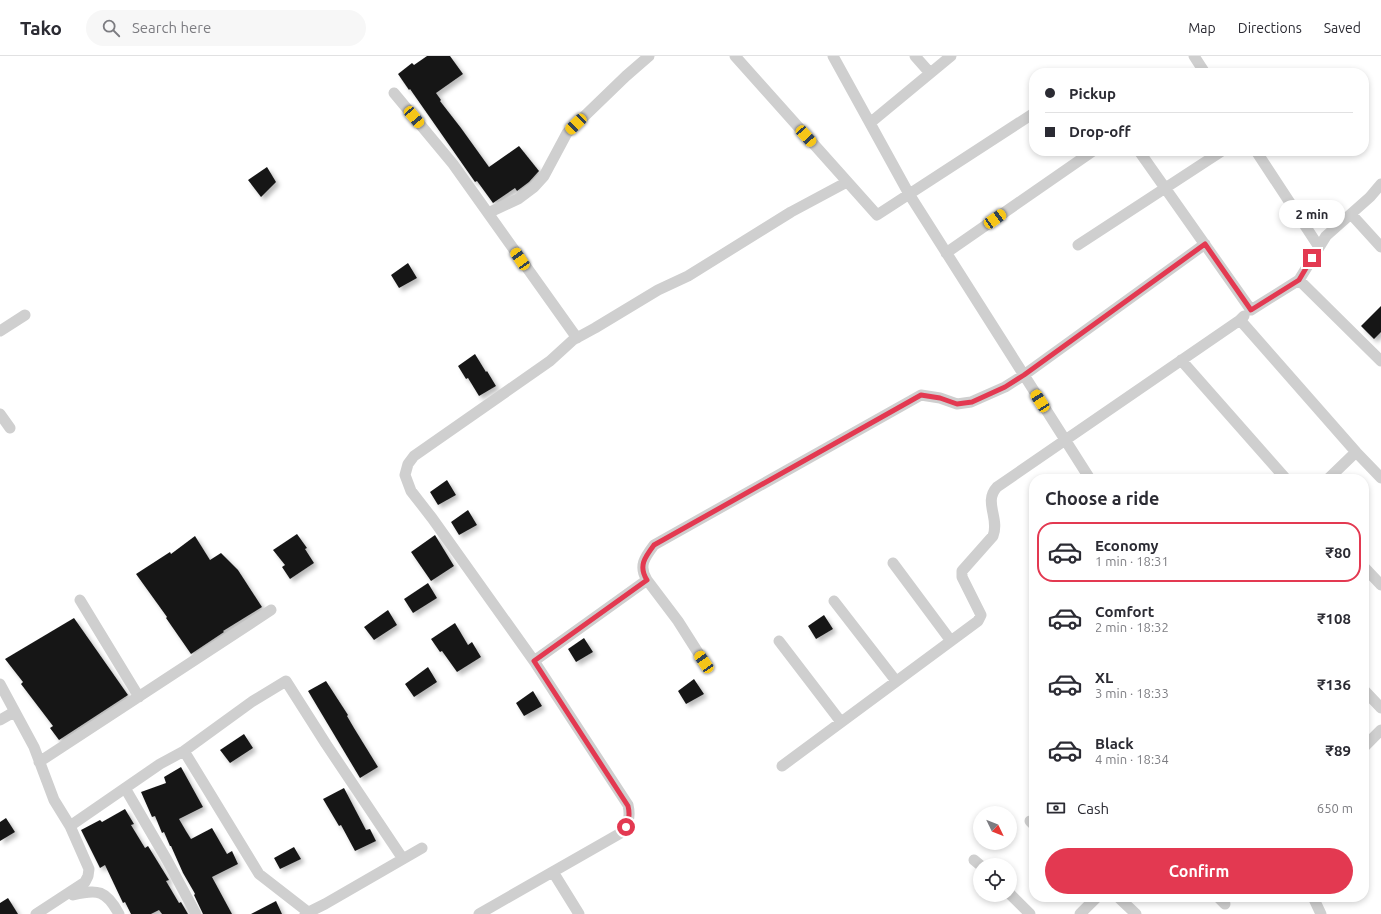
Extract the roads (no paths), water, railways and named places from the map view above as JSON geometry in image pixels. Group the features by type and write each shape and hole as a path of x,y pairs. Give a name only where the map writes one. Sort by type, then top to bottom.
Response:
{"street":[{"path":"488,213 518,199 534,187 544,176 567,133 649,56"},
{"path":"735,56 876,215 1029,116"},
{"path":"833,56 909,194 1087,474"},
{"path":"915,56 930,73"},
{"path":"870,123 950,56"},
{"path":"1194,56 1202,68"},
{"path":"394,94 453,164 577,338"},
{"path":"946,253 1086,156"},
{"path":"1143,156 1251,310"},
{"path":"1078,245 1214,156"},
{"path":"1259,156 1319,247"},
{"path":"479,914 619,834 626,827 629,820 629,812 628,806 534,661 411,491 405,475 408,464 414,456 550,361 573,340 658,290 688,276 791,212 847,182"},
{"path":"782,766 978,621 981,615 962,577 962,571 993,536 995,530 991,500 992,492 997,487 1240,320 1251,310 1299,280 1326,236 1381,184"},
{"path":"1351,214 1381,247"},
{"path":"704,662 678,621 643,574 643,565 647,554 654,545 921,395 940,398 957,404 972,402 1005,387 1024,375 1205,244"},
{"path":"1299,280 1381,361"},
{"path":"0,331 25,315"},
{"path":"1240,320 1356,452 1381,478"},
{"path":"1181,360 1282,474"},
{"path":"0,414 10,428"},
{"path":"1333,474 1356,452"},
{"path":"893,563 951,641"},
{"path":"1369,572 1381,585"},
{"path":"534,661 647,580"},
{"path":"80,600 139,697"},
{"path":"834,601 896,681"},
{"path":"39,762 271,610"},
{"path":"779,641 841,722"},
{"path":"70,826 160,764 184,750 253,701 286,681 403,859"},
{"path":"0,684 34,747 54,800 70,826 89,869 85,882 65,897 36,914"},
{"path":"1369,695 1381,708"},
{"path":"0,720 14,712"},
{"path":"1369,742 1381,730"},
{"path":"184,750 259,874 306,913 325,904 422,848"},
{"path":"125,788 167,860 196,914"},
{"path":"553,872 579,914"},
{"path":"65,897 91,891 100,893 114,904 119,914"},
{"path":"1017,901 1030,914"},
{"path":"1080,914 1092,902"},
{"path":"1123,902 1136,914"},
{"path":"1315,902 1321,914"}]}
